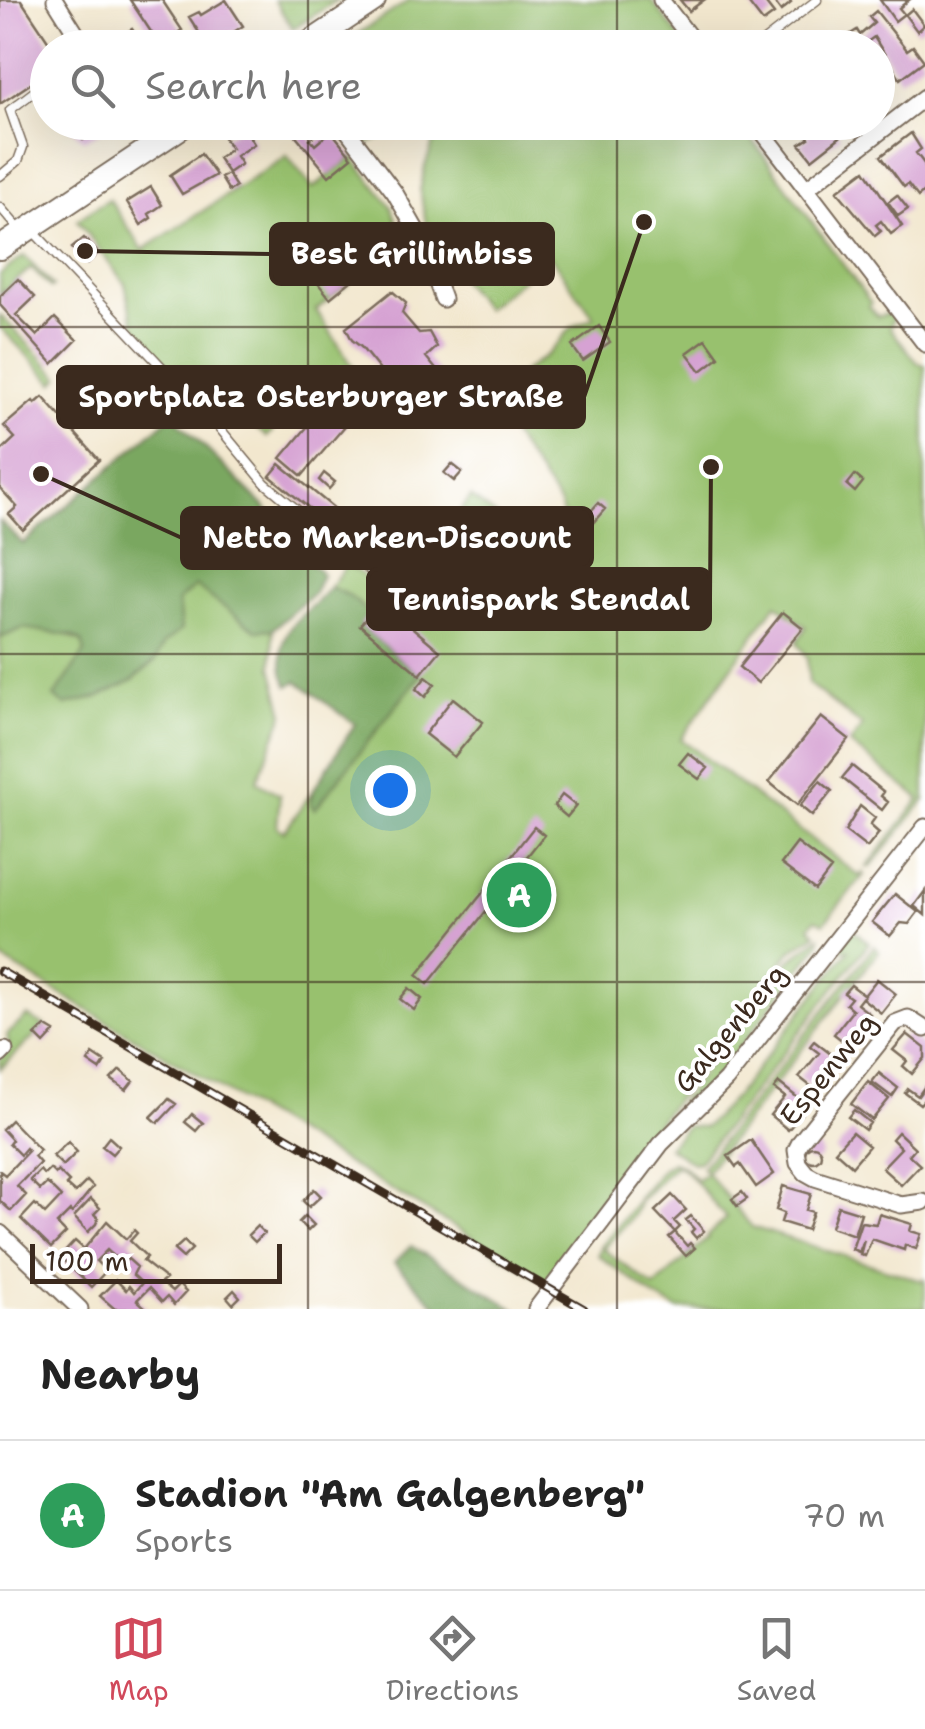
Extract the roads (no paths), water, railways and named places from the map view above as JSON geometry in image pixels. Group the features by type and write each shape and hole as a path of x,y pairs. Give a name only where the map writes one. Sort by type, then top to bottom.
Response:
{"street":[{"path":"55,0 74,30"},
{"path":"329,30 374,0"},
{"path":"661,0 684,30"},
{"path":"895,121 925,98"},
{"path":"146,140 151,148"},
{"path":"0,248 162,140"},
{"path":"356,140 396,194 419,235 443,298"},
{"path":"769,140 925,344"},
{"path":"806,188 869,140"},
{"name":"Galgenberg","path":"536,1309 661,1144 726,1080 925,827"},
{"name":"Espenweg","path":"924,1203 900,1205 815,1178 801,1168 796,1156 800,1142 895,1023 908,1018 925,1029"},
{"path":"0,1234 80,1309"}],"lane":[{"path":"778,30 817,0"},
{"path":"0,176 18,161 24,146 10,110 30,95"},
{"path":"0,207 218,425 265,483 386,584"}],"railway":[{"path":"0,971 584,1309"}],"place":[{"name":"Sportplatz Osterburger Straße","path":"644,222"},
{"name":"Best Grillimbiss","path":"85,251"},
{"name":"Tennispark Stendal","path":"711,467"},
{"name":"Netto Marken-Discount","path":"41,474"},
{"name":"Stadion \"Am Galgenberg\"","path":"519,895"}]}
